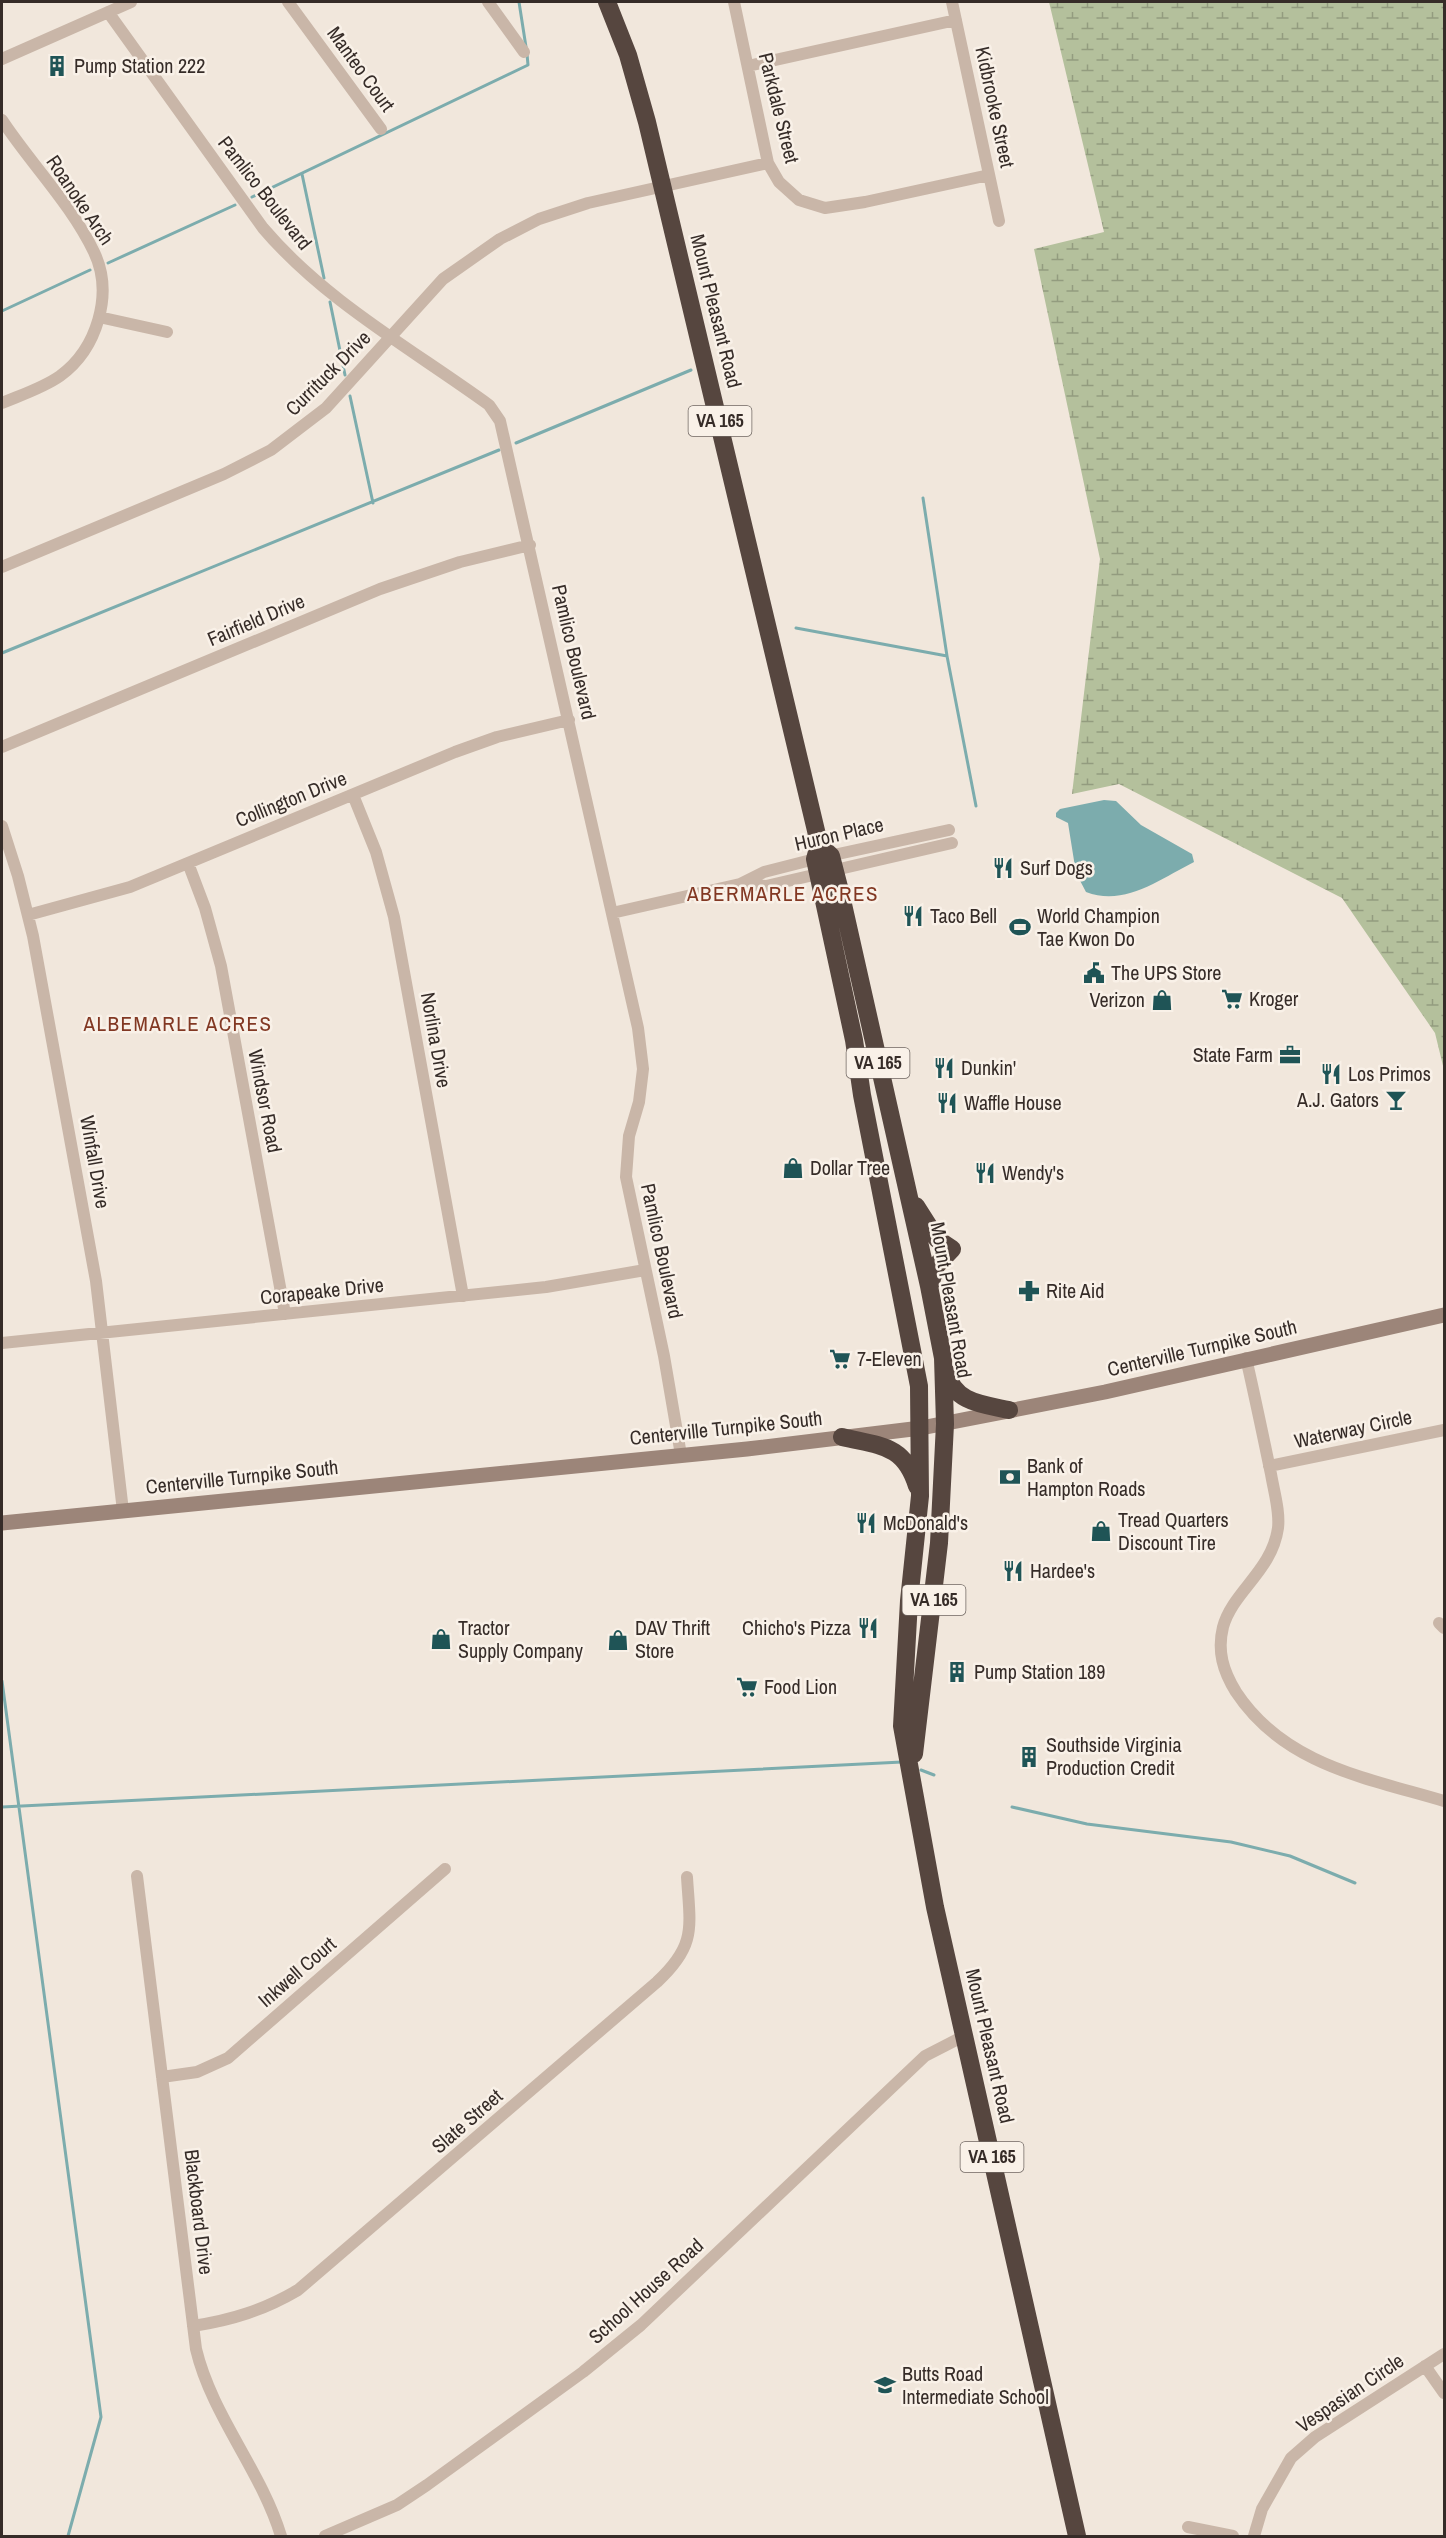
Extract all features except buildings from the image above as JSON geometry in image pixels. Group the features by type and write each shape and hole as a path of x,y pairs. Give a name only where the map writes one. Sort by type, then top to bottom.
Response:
{"highway":[{"name":"Mount Pleasant Road","path":"607,2 636,81 663,188 823,861 907,1189 943,1359 945,1424 939,1543 912,1776"},
{"name":"Mount Pleasant Road","path":"823,861 880,1188 913,1343 919,1386 921,1496 903,1682 903,1726 935,1907 1077,2536"},
{"path":"880,1188 907,1189 937,1239 952,1248 936,1266 929,1286"},
{"path":"943,1359 950,1383 960,1396 972,1402 1009,1410"},
{"path":"842,1437 884,1447 903,1457 913,1471 921,1496"}],"main road":[{"name":"Centerville Turnpike South","path":"2,1523 681,1455 921,1428 1105,1392 1246,1358 1444,1315"}],"street":[{"path":"2,60 131,2"},
{"name":"Manteo Court","path":"288,2 381,129"},
{"path":"488,2 524,52"},
{"name":"Parkdale Street","path":"734,2 768,163 779,182 799,200 825,208 865,202 989,175"},
{"name":"Kidbrooke Street","path":"952,2 999,221"},
{"name":"Pamlico Boulevard","path":"108,12 263,228 288,258 332,294 494,411 505,432 641,1044 641,1086 629,1136 626,1177 664,1356 681,1455"},
{"path":"748,66 956,20"},
{"name":"Roanoke Arch","path":"2,120 83,233 95,254 102,283 99,317 90,341 68,369 43,386 2,403"},
{"name":"Currituck Drive","path":"2,567 224,474 271,450 326,408 443,279 500,239 555,213 588,203 768,163"},
{"path":"99,317 167,332"},
{"name":"Fairfield Drive","path":"2,747 380,589 460,562 530,545"},
{"name":"Collington Drive","path":"28,915 130,887 486,741 569,720"},
{"name":"Norlina Drive","path":"353,795 376,852 394,917 463,1296"},
{"name":"Winfall Drive","path":"2,826 28,915 79,1183 104,1332 123,1511"},
{"name":"Huron Place","path":"612,913 741,884 764,872 951,836"},
{"name":"Windsor Road","path":"188,864 205,908 221,966 285,1314"},
{"name":"Corapeake Drive","path":"2,1343 463,1296 581,1282 645,1270"},
{"path":"1246,1358 1277,1509 1276,1537 1264,1565 1224,1624 1220,1645 1226,1674 1242,1700 1259,1721 1293,1749 1314,1761 1444,1802"},
{"name":"Waterway Circle","path":"1269,1466 1444,1430"},
{"name":"Inkwell Court","path":"162,2077 197,2072 228,2058 445,1869"},
{"name":"Blackboard Drive","path":"137,1876 193,2326 204,2376 266,2497 280,2536"},
{"name":"Slate Street","path":"193,2326 226,2321 259,2311 298,2290 657,1982 680,1958 688,1937 687,1877"},
{"name":"School House Road","path":"326,2536 397,2505 583,2372 654,2314 925,2056 964,2036"},
{"name":"Vespasian Circle","path":"1254,2536 1262,2509 1291,2458 1315,2437 1444,2354"},
{"path":"1425,2366 1444,2393"},
{"path":"1188,2527 1233,2536"}],"green space":[{"path":"1049,2 1444,2 1444,1070 1435,1033 1342,898 1119,784 1072,794 1100,559 1034,249 1104,232"}],"water":[{"path":"1104,800 1116,801 1141,825 1192,854 1194,862 1155,883 1128,894 1100,896 1086,892 1076,873 1068,823 1056,817 1056,813 1060,809"}],"waterway":[{"path":"519,2 526,47"},
{"path":"252,197 528,65 527,54"},
{"path":"302,174 324,278"},
{"path":"108,263 235,205"},
{"path":"2,311 90,270"},
{"path":"330,302 345,375"},
{"path":"516,443 691,370"},
{"path":"350,396 373,503"},
{"path":"2,653 499,450"},
{"path":"923,498 947,656 976,806"},
{"path":"796,628 947,656"},
{"path":"2,1681 101,2417 68,2536"},
{"path":"2,1807 902,1762"},
{"path":"921,1770 934,1775"},
{"path":"1012,1807 1087,1824 1231,1842 1290,1856 1355,1883"}],"place":[{"name":"Pump Station 222","path":"57,66"},
{"name":"Surf Dogs","path":"1003,868"},
{"name":"Taco Bell","path":"913,916"},
{"name":"World Champion Tae Kwon Do","path":"1020,927"},
{"name":"The UPS Store","path":"1094,973"},
{"name":"Kroger","path":"1232,999"},
{"name":"Verizon","path":"1162,1000"},
{"name":"State Farm","path":"1290,1055"},
{"name":"Dunkin'","path":"944,1068"},
{"name":"Los Primos","path":"1331,1074"},
{"name":"A.J. Gators","path":"1396,1100"},
{"name":"Waffle House","path":"947,1103"},
{"name":"Dollar Tree","path":"793,1168"},
{"name":"Wendy's","path":"985,1173"},
{"name":"Rite Aid","path":"1029,1291"},
{"name":"7-Eleven","path":"840,1359"},
{"name":"Bank of Hampton Roads","path":"1010,1477"},
{"name":"McDonald's","path":"866,1523"},
{"name":"Tread Quarters Discount Tire","path":"1101,1531"},
{"name":"Hardee's","path":"1013,1571"},
{"name":"Chicho's Pizza","path":"868,1628"},
{"name":"Tractor Supply Company","path":"441,1639"},
{"name":"DAV Thrift Store","path":"618,1640"},
{"name":"Pump Station 189","path":"957,1672"},
{"name":"Food Lion","path":"747,1687"},
{"name":"Southside Virginia Production Credit","path":"1029,1757"},
{"name":"Butts Road Intermediate School","path":"885,2385"}],"district":[{"name":"ABERMARLE ACRES","path":"783,894"},
{"name":"ALBEMARLE ACRES","path":"178,1024"}]}
